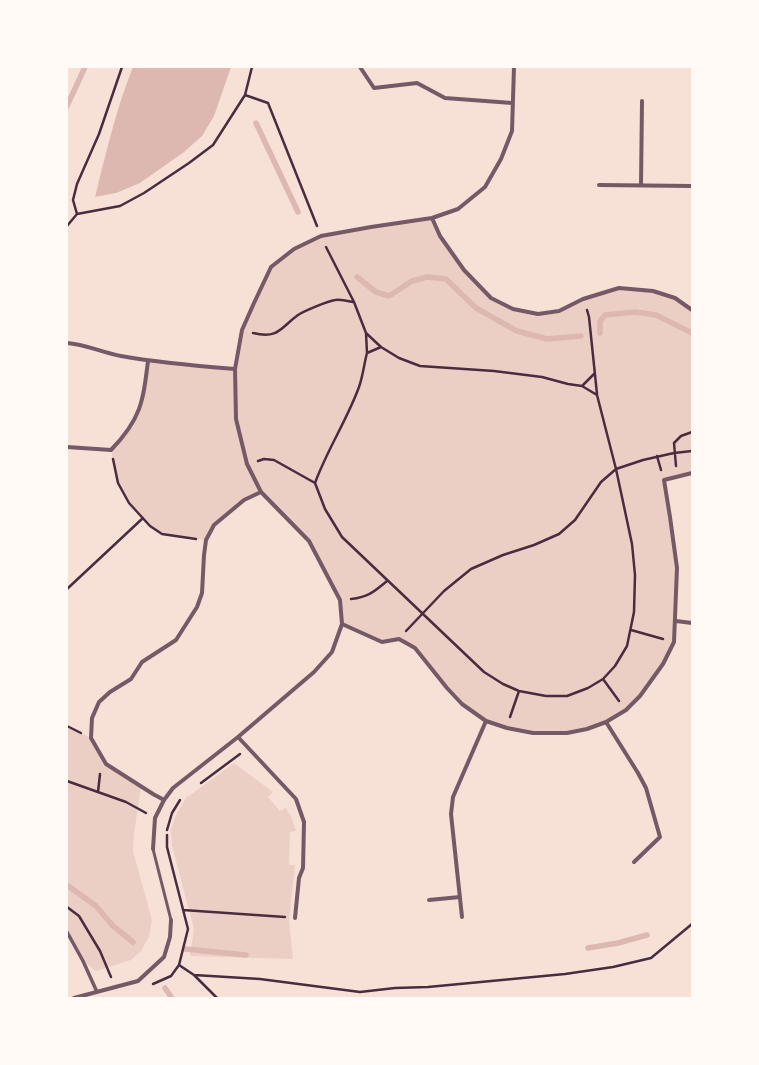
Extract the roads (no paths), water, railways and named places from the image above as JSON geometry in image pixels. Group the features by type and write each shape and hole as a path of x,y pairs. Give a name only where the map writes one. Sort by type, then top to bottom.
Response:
{"street":[{"path":"360,67 374,88 417,83 445,98 512,103"},
{"path":"153,849 155,818 164,800 173,788 238,737 314,672 332,652 342,624 340,600 309,541 261,492 248,464 236,419 235,368 242,330 271,267 294,249 321,236 432,218 458,209 485,187 501,159 512,131 514,67"},
{"path":"641,185 642,101"},
{"path":"599,185 692,186"},
{"path":"432,218 440,236 464,270 492,298 513,309 538,314 559,311 583,299 619,288 653,291 676,298 692,310"},
{"path":"67,343 112,355 148,361 195,366 235,368"},
{"path":"67,447 112,450 125,436 136,419 143,397 148,361"},
{"path":"342,624 382,642 399,639 416,648 447,688 462,704 486,721 507,728 533,733 567,733 588,729 606,722 626,710 640,696 663,664 674,642 676,621 676,568 664,480 692,474"},
{"path":"164,800 106,764 91,738 92,718 99,702 110,692 130,679 142,662 176,640 198,607 202,593 206,540 214,525 244,500 261,492"},
{"path":"676,621 692,623"},
{"path":"462,917 451,814 453,797 486,721"},
{"path":"606,722 646,788 660,837 634,862"},
{"path":"238,737 296,799 304,822 303,868 299,878 295,918"},
{"path":"429,900 460,897"},
{"path":"74,998 138,981 164,957 170,937 171,920"},
{"path":"67,932 83,961 97,992"}],"lane":[{"path":"153,849 171,920"}],"waterway":[{"path":"67,106 85,67"},
{"path":"256,123 298,212"},
{"path":"357,277 376,292 389,296 412,281 427,277 446,279 476,308 517,331 547,339 581,336"},
{"path":"600,333 600,321 605,315 635,312 656,315 692,333"},
{"path":"67,885 96,906 113,926 133,942"},
{"path":"588,948 618,943 647,935"},
{"path":"185,949 246,955"},
{"path":"165,988 172,998"}]}
